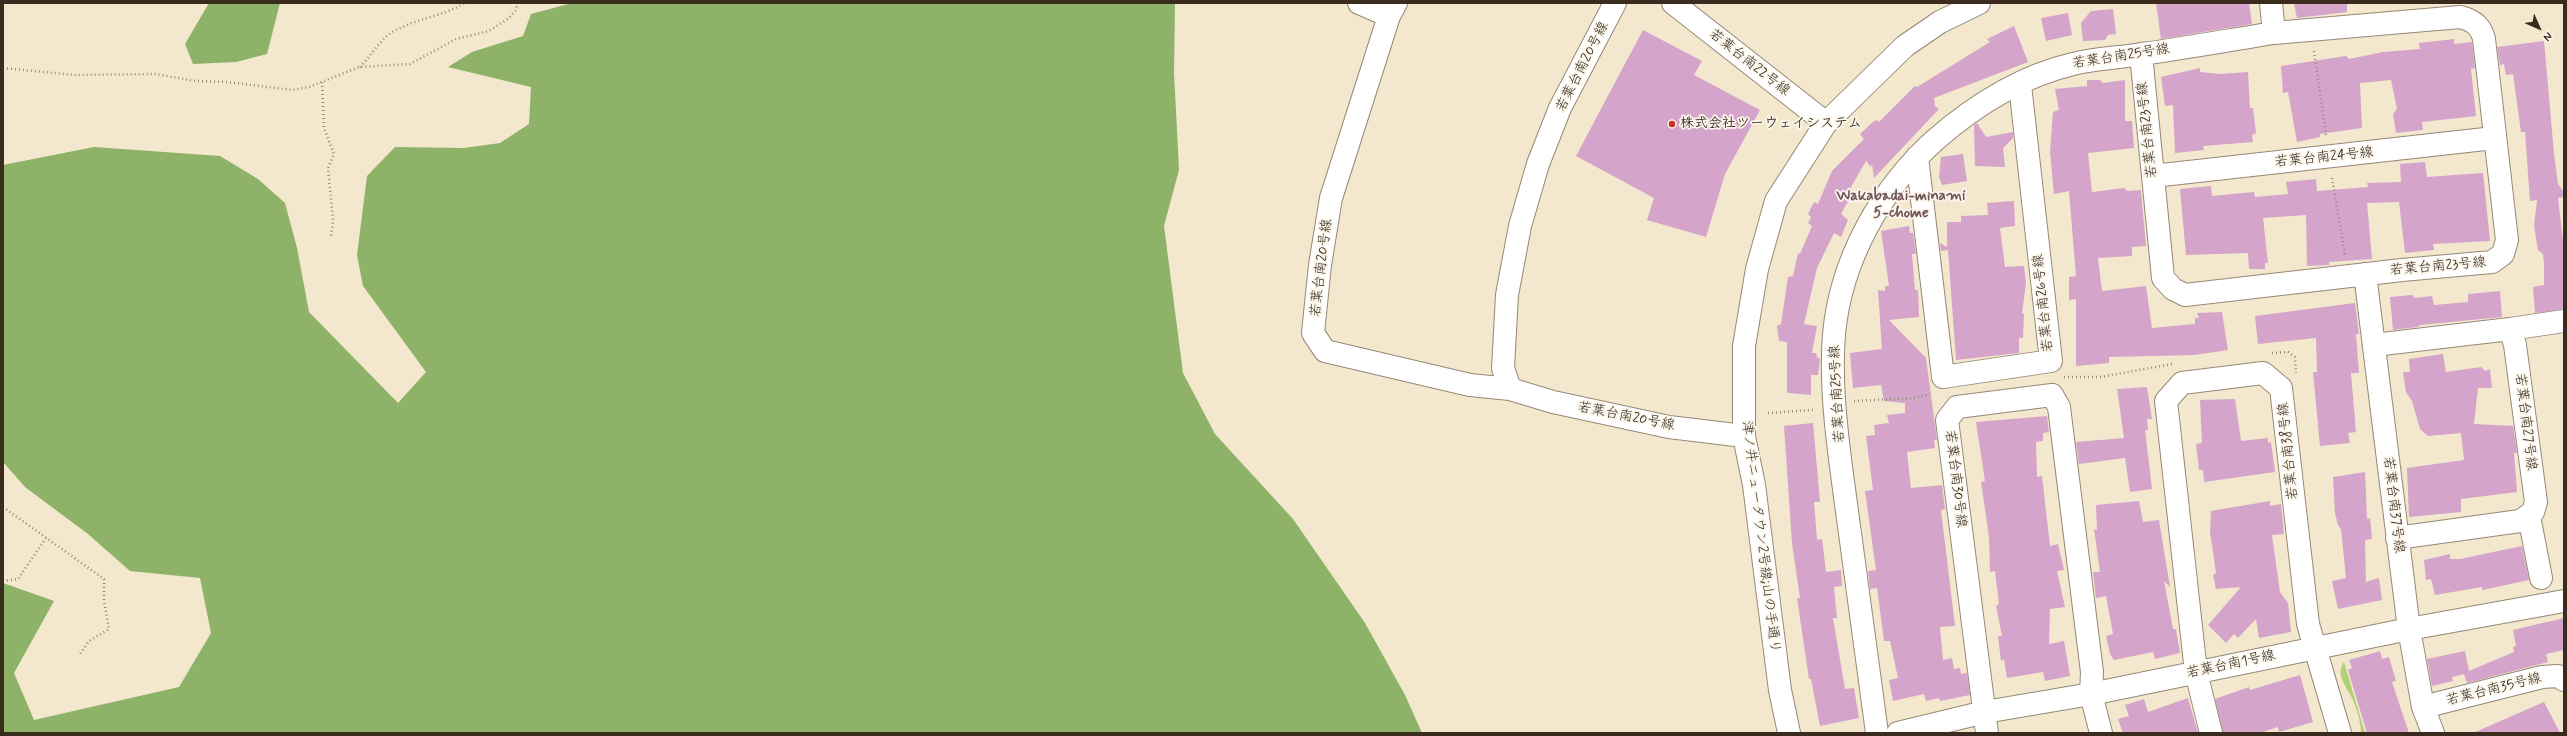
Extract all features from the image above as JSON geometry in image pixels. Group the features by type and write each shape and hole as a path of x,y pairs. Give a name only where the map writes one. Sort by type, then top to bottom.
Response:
{"street":[{"path":"1359,3 1392,10"},
{"name":"若葉台南20号線","path":"1510,389 1503,368 1507,295 1520,226 1538,164 1560,108 1615,3"},
{"name":"若葉台南22号線","path":"1673,3 1826,124"},
{"name":"津ノ井ニュータウン2号線;山の手通り","path":"1789,733 1779,682 1754,485 1744,436 1744,346 1757,269 1776,201 1826,124 1905,46 1940,22 1979,3"},
{"path":"2271,3 2274,33"},
{"name":"若葉台南20号線","path":"1392,10 1331,198 1320,265 1313,333 1325,351 1470,385 1510,389 1553,402 1669,427 1744,436"},
{"name":"若葉台南23号線","path":"2141,54 2163,278 2173,289 2185,295 2365,274 2492,262 2503,254 2507,240 2494,138 2484,39 2480,29 2474,22 2460,17 2274,33"},
{"name":"若葉台南25号線","path":"1877,733 1835,403 1834,333 1843,288 1853,259 1886,194 1917,157 1952,126 1982,103 2073,63 2274,33"},
{"name":"若葉台南26号線","path":"1917,157 1944,376 2051,361 2020,85"},
{"name":"若葉台南24号線","path":"2153,176 2329,158 2494,138"},
{"name":"若葉台南37号線","path":"2365,274 2409,629 2423,707 2433,733"},
{"path":"2374,345 2564,321"},
{"name":"若葉台南27号線","path":"2510,329 2515,345 2536,502 2529,516"},
{"name":"若葉台南38号線","path":"2211,733 2196,672 2166,401 2182,383 2263,373 2281,388 2308,624 2340,733"},
{"name":"若葉台南30号線","path":"1986,723 1947,420 1957,407 2052,395 2059,407 2092,672 2090,694"},
{"path":"2397,538 2520,521 2529,516 2541,578"},
{"name":"若葉台南1号線","path":"1898,733 1986,723 2090,694 2314,647 2564,601"},
{"name":"若葉台南35号線","path":"2423,707 2542,677 2558,676 2564,680"},
{"path":"2090,694 2101,733"}],"path":[{"path":"359,67 382,40 396,30 422,19 448,13 465,3"},
{"path":"3,68 75,75 155,74 196,81 227,82 292,90 322,82 359,67 410,64 456,39 489,31 509,18 516,10 517,3"},
{"path":"2311,31 2329,158 2346,257"},
{"path":"322,82 324,128 334,154 328,168 333,220 331,238"},
{"path":"1768,413 1819,409"},
{"path":"3,507 104,579 104,601 109,629 89,641 80,654"},
{"path":"3,581 18,579 46,538"}],"green space":[{"path":"209,3 280,3 267,54 236,62 193,64 185,44"},
{"path":"572,3 1175,3 1174,73 1179,170 1164,226 1183,373 1215,434 1293,519 1365,623 1405,695 1422,733 3,733 3,583 54,601 14,673 34,720 179,687 211,633 200,578 130,571 88,534 25,487 3,462 3,165 94,147 220,156 258,179 285,203 297,248 309,312 398,403 426,372 363,286 357,255 367,176 395,147 464,148 500,143 529,124 531,87 448,67 472,52 523,36 531,14"},
{"path":"2344,662 2365,733 2361,733 2353,700 2342,680 2341,671"}],"building":[{"path":"2156,3 2249,3 2252,24 2161,39"},
{"path":"2294,3 2347,3 2347,12 2297,18"},
{"path":"2113,9 2116,34 2108,35 2105,40 2083,41 2081,23 2091,11"},
{"path":"2068,13 2072,35 2046,41 2041,18"},
{"path":"2014,26 2028,62 1934,98 1935,106 1939,109 1874,178 1872,164 1871,167 1866,161 1847,194 1851,196 1841,214 1848,220 1841,237 1834,233 1817,268 1804,324 1817,326 1812,353 1816,353 1817,357 1820,359 1818,375 1811,375 1811,395 1787,393 1787,342 1779,341 1777,326 1781,324 1788,277 1793,276 1798,253 1800,254 1812,226 1808,223 1811,217 1808,214 1814,202 1818,204 1832,171 1864,139 1860,134 1873,122 1877,120 1879,122 1915,86 1917,87 1990,42 1987,39"},
{"name":"株式会社ツーウェイシステム","path":"1643,30 1702,61 1694,75 1760,110 1725,174 1706,237 1647,220 1654,198 1576,156"},
{"path":"2454,39 2454,44 2472,42 2475,68 2471,69 2476,116 2422,122 2423,130 2396,133 2393,114 2397,109 2391,80 2360,83 2362,128 2320,134 2320,137 2297,142 2288,92 2283,93 2281,66 2346,56 2349,59 2383,52 2420,49 2419,43"},
{"path":"2544,41 2554,154 2558,184 2564,192 2564,197 2558,198 2564,249 2564,309 2535,313 2533,287 2544,285 2543,254 2538,250 2534,226 2537,200 2530,201 2525,132 2521,132 2513,74 2506,75 2504,64 2500,65 2497,47"},
{"path":"2200,68 2200,72 2220,74 2248,72 2250,108 2253,108 2256,133 2252,135 2253,142 2203,146 2204,150 2175,153 2173,105 2165,106 2161,77"},
{"path":"2087,80 2100,80 2103,83 2125,80 2125,121 2132,121 2134,148 2088,153 2092,192 2124,188 2128,191 2141,190 2146,246 2132,247 2132,256 2098,258 2102,291 2146,286 2152,328 2195,324 2195,318 2199,318 2197,313 2222,312 2228,350 2195,355 2109,357 2109,363 2076,366 2076,299 2069,300 2069,277 2076,276 2069,191 2054,194 2050,152 2053,112 2059,110 2055,89 2087,86"},
{"path":"1977,123 1986,137 2013,132 2013,138 2003,148 2005,167 1975,166 1974,125"},
{"path":"1963,154 1967,181 1942,185 1939,177 1941,157"},
{"path":"2425,162 2427,177 2483,173 2490,241 2433,244 2434,250 2405,253 2399,202 2367,203 2372,259 2329,262 2329,265 2307,266 2306,215 2263,218 2268,263 2265,263 2265,269 2249,269 2248,253 2186,255 2180,189 2211,186 2212,196 2254,192 2255,197 2288,194 2286,182 2316,179 2317,191 2368,187 2367,183 2401,182 2400,164"},
{"path":"2014,201 2015,226 2000,228 2005,267 2024,266 2026,283 2022,313 2024,314 2023,338 2019,338 2019,353 1956,360 1948,250 1941,251 1940,243 1947,247 1947,222 1961,222 1961,216 1988,215 1987,203"},
{"path":"1909,226 1910,233 1913,233 1916,254 1912,254 1915,290 1918,290 1919,317 1889,320 1926,358 1937,440 1934,440 1935,448 1907,452 1911,488 1942,485 1945,509 1941,510 1955,626 1940,627 1943,660 1952,658 1954,669 1960,668 1961,674 1967,673 1970,695 1940,701 1939,698 1926,701 1924,694 1893,701 1889,680 1898,678 1890,641 1884,641 1877,588 1870,589 1868,571 1876,570 1865,491 1873,490 1866,436 1875,435 1874,425 1889,423 1887,415 1905,413 1905,403 1884,401 1881,385 1853,388 1850,353 1882,349 1878,290 1885,291 1885,286 1889,286 1881,231"},
{"path":"2500,291 2502,317 2420,325 2417,327 2393,330 2390,297 2412,295 2415,298 2432,296 2434,305 2468,302 2468,294"},
{"path":"2355,303 2359,334 2356,334 2359,373 2351,373 2356,432 2348,433 2350,443 2320,446 2313,372 2317,372 2316,338 2258,344 2255,316"},
{"path":"2443,354 2446,372 2481,367 2485,371 2490,369 2492,388 2478,388 2474,424 2513,426 2517,453 2514,453 2517,492 2461,499 2461,512 2409,517 2407,468 2464,460 2461,433 2428,436 2420,429 2412,401 2406,392 2403,372 2410,372 2409,359"},
{"path":"2147,387 2152,419 2147,419 2148,430 2145,430 2152,489 2130,492 2125,458 2079,464 2076,442 2124,438 2117,389"},
{"path":"2235,399 2241,441 2268,438 2268,443 2271,442 2275,472 2204,482 2203,470 2199,470 2196,444 2202,443 2200,400"},
{"path":"2047,416 2049,432 2043,433 2043,441 2036,442 2037,477 2042,476 2050,546 2058,544 2064,570 2057,571 2065,607 2050,609 2049,644 2064,641 2070,676 2045,681 2043,672 2007,678 2004,659 2001,661 1998,636 2002,636 1996,606 1999,604 1995,571 1990,572 1989,537 1981,482 1985,481 1976,422"},
{"path":"1813,423 1820,502 1814,502 1817,540 1822,539 1826,572 1841,570 1842,586 1834,587 1837,618 1833,618 1845,689 1854,688 1859,718 1820,726 1811,679 1809,679 1797,598 1800,598 1792,543 1784,426"},
{"path":"2365,472 2367,519 2370,518 2372,539 2365,540 2366,582 2379,578 2382,600 2338,609 2332,581 2346,578 2341,529 2338,525 2335,513 2333,477"},
{"path":"2139,501 2143,522 2159,520 2170,587 2164,581 2173,629 2176,629 2180,653 2155,659 2153,652 2114,660 2110,654 2106,636 2113,634 2106,596 2096,598 2093,572 2100,572 2094,529 2097,530 2096,505"},
{"path":"2270,501 2270,506 2281,504 2284,534 2272,535 2280,592 2288,603 2291,632 2259,638 2256,619 2238,638 2234,634 2226,643 2208,625 2241,587 2216,589 2213,575 2216,573 2210,532 2211,511"},
{"path":"2522,546 2529,580 2482,590 2482,587 2435,595 2431,579 2426,580 2424,560 2450,554 2450,559 2460,559"},
{"path":"2564,618 2564,650 2546,654 2548,662 2467,683 2464,674 2452,677 2453,681 2432,686 2427,659 2465,651 2469,671 2514,652 2513,647 2516,646 2513,630"},
{"path":"2380,651 2382,659 2389,657 2396,681 2392,682 2409,733 2367,733 2348,670 2352,668 2349,660"},
{"path":"2300,675 2313,722 2279,732 2278,727 2260,733 2223,733 2215,699 2249,687 2250,690"},
{"path":"2188,698 2198,733 2123,733 2118,719 2129,716 2125,705 2144,699 2148,712"},
{"path":"2544,702 2560,733 2473,733"}],"place":[{"name":"株式会社ツーウェイシステム","path":"1672,124"}],"district":[{"name":"Wakabadai-minami 5-chome","path":"1901,206"}]}
